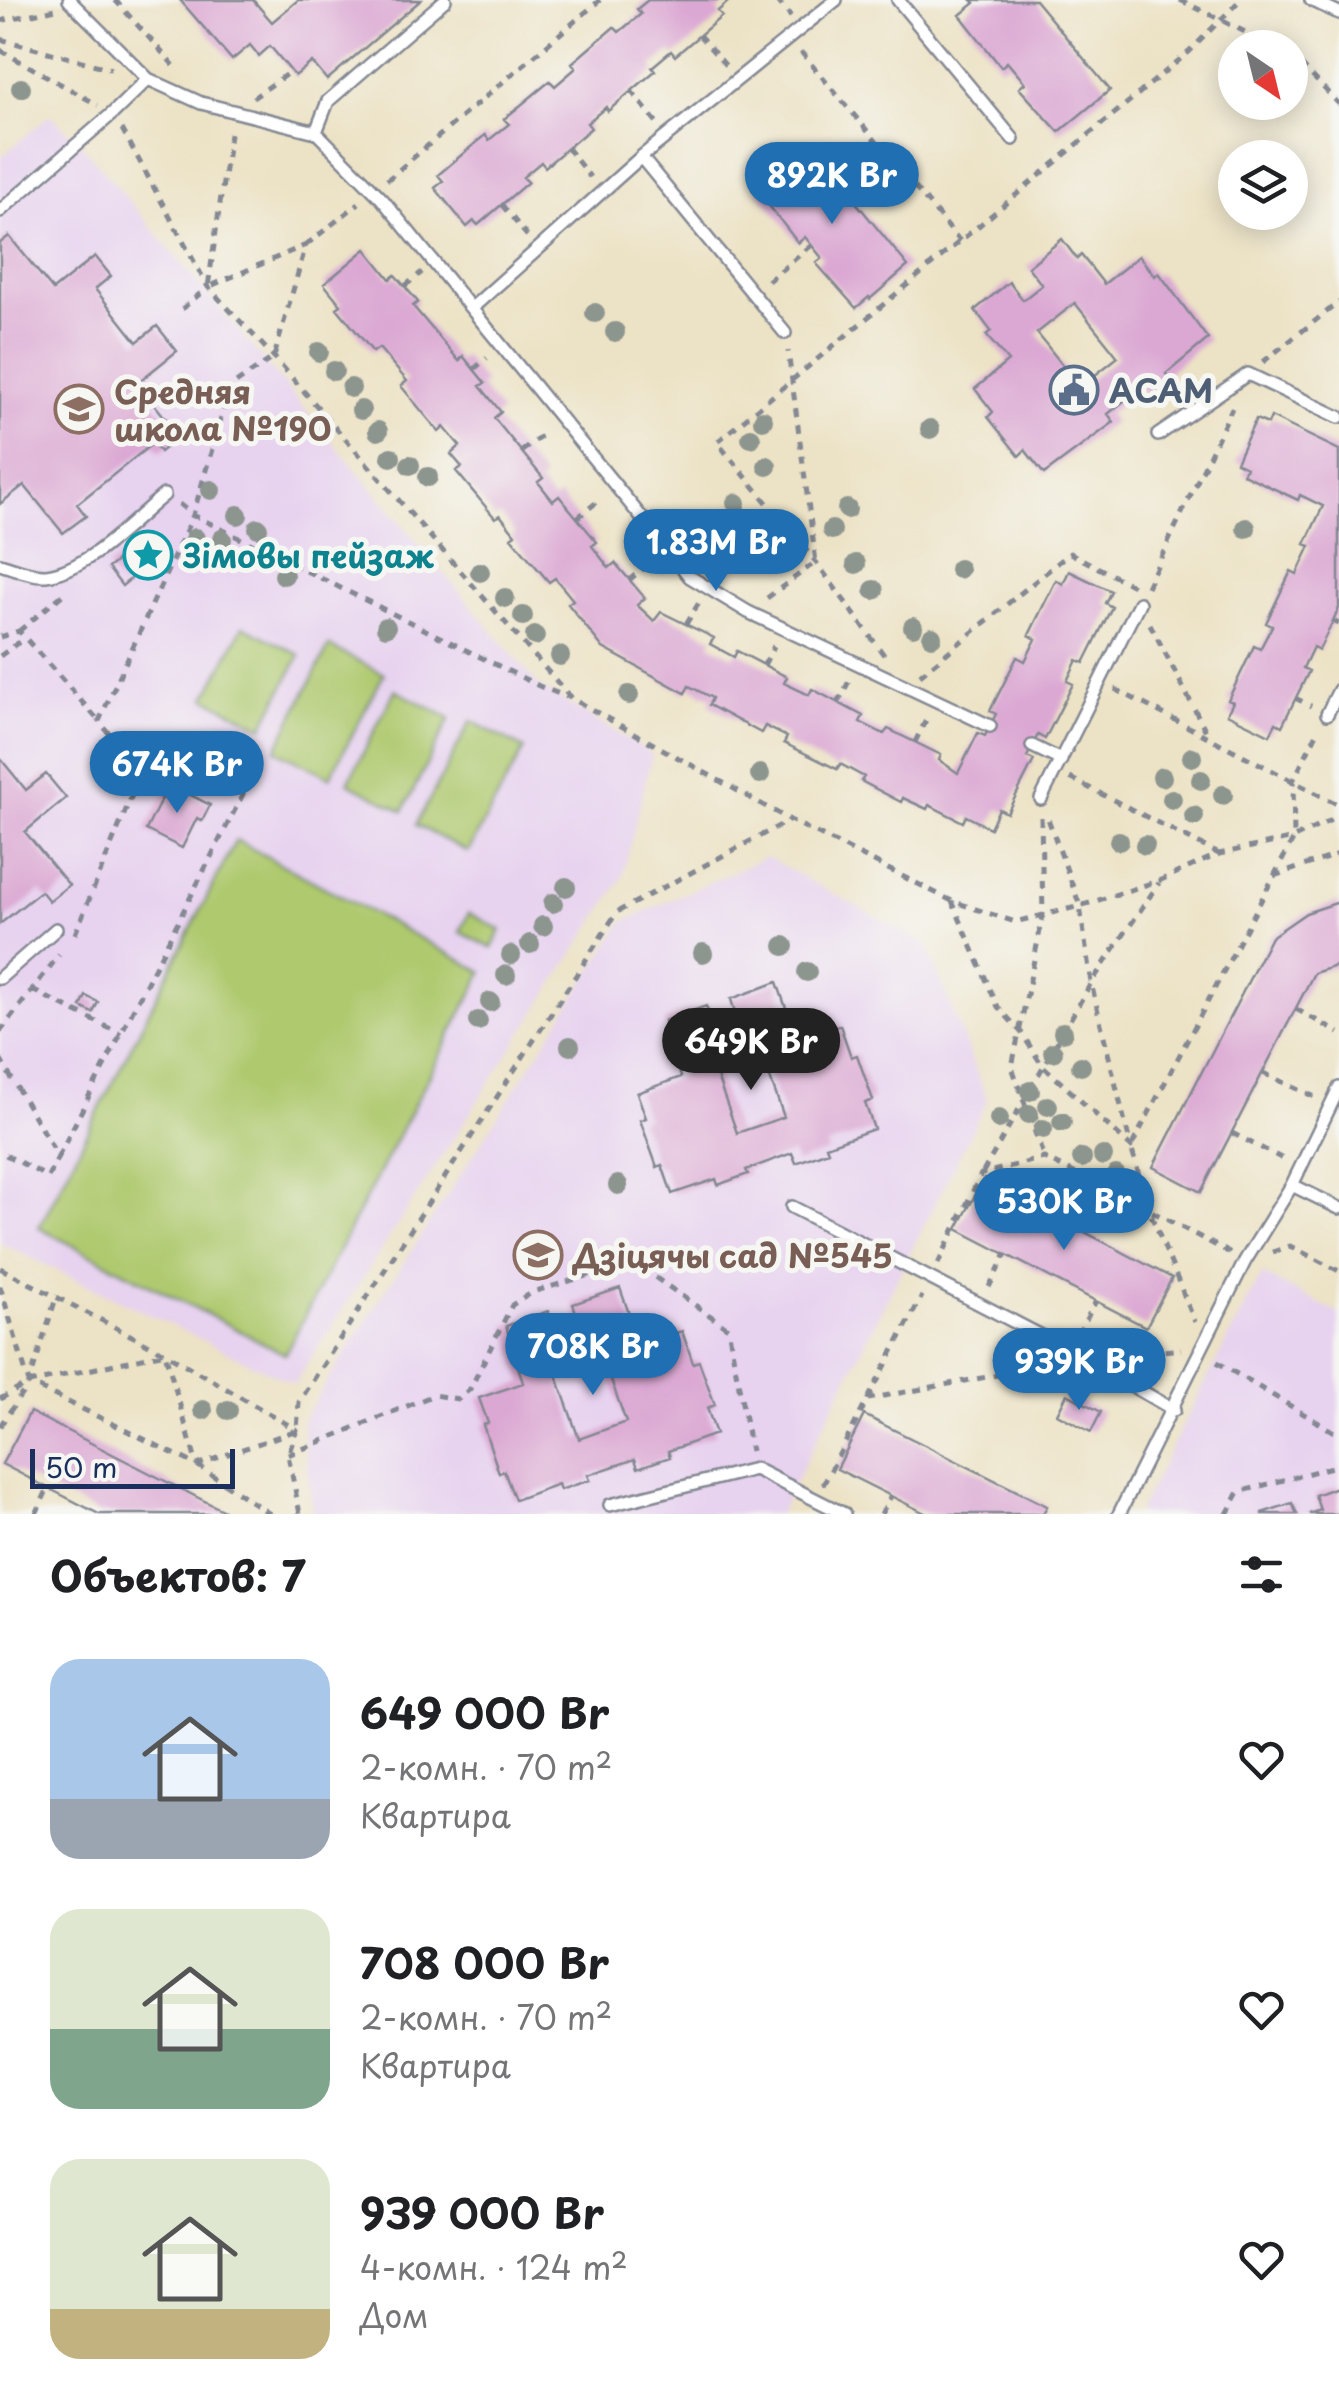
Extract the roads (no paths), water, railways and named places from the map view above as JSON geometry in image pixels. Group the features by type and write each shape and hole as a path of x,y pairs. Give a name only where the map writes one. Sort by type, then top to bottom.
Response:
{"lane":[{"path":"316,132 328,101 445,0"},
{"path":"472,307 641,157 836,0"},
{"path":"898,0 1014,140"},
{"path":"1311,0 1339,14"},
{"path":"72,2 148,79 201,104 316,132 374,191 472,307 690,577 748,612 990,726"},
{"path":"0,210 148,79"},
{"path":"641,157 785,333"},
{"path":"1158,435 1248,374 1339,417"},
{"path":"0,564 44,575 66,570 83,562 164,494"},
{"path":"1041,799 1140,603"},
{"path":"1327,714 1339,690"},
{"path":"1032,746 1058,766"},
{"path":"0,978 56,929"},
{"path":"1119,1514 1246,1261 1335,1106 1339,1088"},
{"path":"1292,1185 1339,1208"},
{"path":"792,1206 1069,1350 1174,1410"},
{"path":"610,1504 755,1469 844,1514"}],"place":[{"name":"АСАМ","path":"1074,390"},
{"name":"Средняя школа №190","path":"79,409"},
{"name":"Зімовы пейзаж","path":"148,555"},
{"name":"Дзіцячы сад №545","path":"538,1255"}]}
